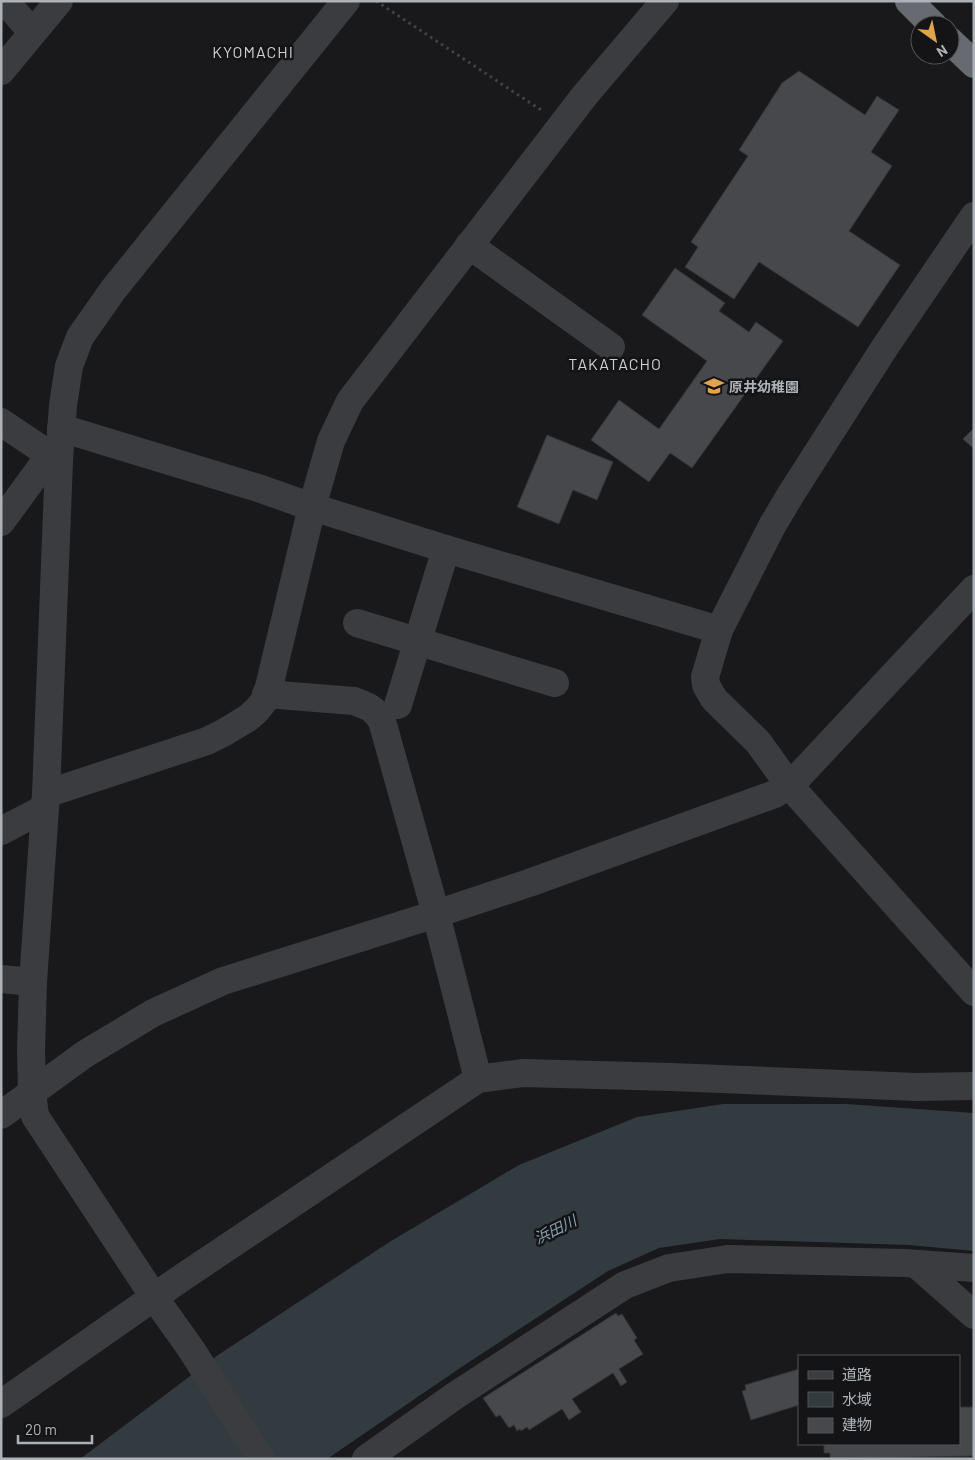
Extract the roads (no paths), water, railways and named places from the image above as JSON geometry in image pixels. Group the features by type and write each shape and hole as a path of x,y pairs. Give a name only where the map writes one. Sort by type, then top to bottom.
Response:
{"highway":[{"path":"909,1 924,15"},
{"path":"960,51 974,64"}],"street":[{"path":"6,1 32,32"},
{"path":"1,70 58,1"},
{"path":"261,1459 191,1349 154,1297 35,1116 32,1092 33,982 46,801 54,458 61,428 69,366 80,337 125,276 346,1"},
{"path":"1,831 46,801 207,741 242,722 257,710 264,701 269,687 312,507 332,441 350,401 562,124 665,1"},
{"path":"974,216 884,348 772,526 719,630 705,677 706,685 714,699 758,742 788,785 974,992"},
{"path":"469,245 611,347"},
{"path":"1,422 54,458"},
{"path":"61,428 261,489 446,549 719,630"},
{"path":"1,522 54,458"},
{"path":"398,705 446,549"},
{"path":"1,1115 85,1054 153,1012 223,980 529,883 775,794 799,776 974,589"},
{"path":"357,623 554,683"},
{"path":"266,694 354,701 375,710 382,721 436,914 478,1079"},
{"path":"1,979 33,982"},
{"path":"1,1404 180,1279 478,1079 522,1073 917,1087 974,1086"},
{"path":"367,1459 456,1395 625,1285 669,1268 728,1259 916,1264 974,1268"},
{"path":"916,1264 974,1315"}],"water":[{"name":"浜田川","path":"723,1104 846,1104 974,1113 974,1251 909,1245 720,1239 659,1248 608,1271 463,1366 327,1459 80,1459 218,1355 391,1241 519,1165 637,1117"}],"place":[{"name":"原井幼稚園","path":"714,386"}],"district":[{"name":"KYOMACHI","path":"253,51"},
{"name":"TAKATACHO","path":"615,363"}]}
